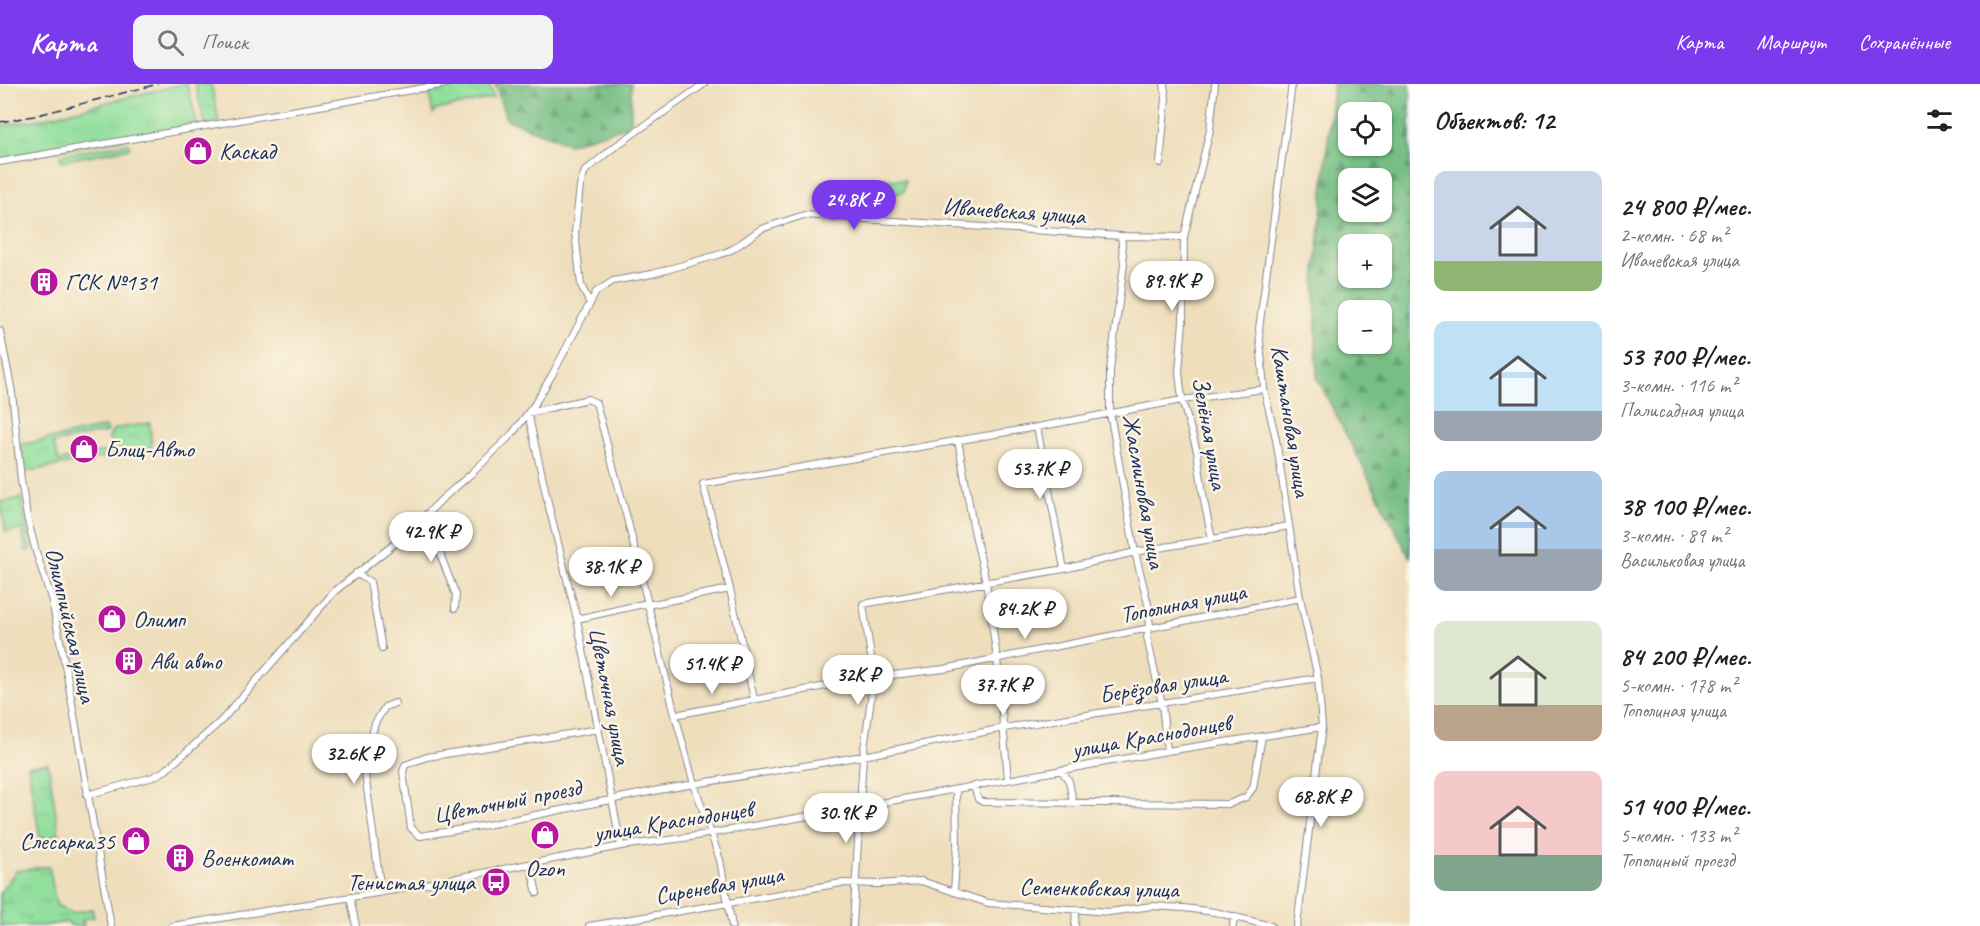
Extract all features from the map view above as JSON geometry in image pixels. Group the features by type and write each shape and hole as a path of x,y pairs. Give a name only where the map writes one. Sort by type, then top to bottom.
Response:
{"street":[{"path":"0,162 446,84"},
{"path":"87,795 153,777 178,761 221,721 335,591 400,540 512,434 552,375 590,304 581,285 575,232 580,186 585,171 613,148 704,84"},
{"path":"1160,163 1166,98 1164,84"},
{"name":"Зелёная улица","path":"1212,539 1197,451 1182,400 1179,372 1184,321 1184,237 1210,130 1215,84"},
{"name":"Каштановая улица","path":"1292,84 1259,329 1264,388 1276,439 1300,598 1318,678 1322,727 1297,926"},
{"name":"Ивачевская улица","path":"590,304 596,292 613,281 652,274 720,254 733,249 761,229 804,215 1121,236 1184,237"},
{"name":"Жасминовая улица","path":"1121,236 1124,264 1110,370 1110,413 1135,552 1148,604 1150,628 1147,637 1162,704 1167,751"},
{"name":"Олимпийская улица","path":"0,331 12,392 18,462 27,517 52,601 111,926"},
{"path":"754,699 730,590 703,484 1182,400 1264,388"},
{"path":"528,413 588,399 596,403 628,522 675,715 694,784 720,860 732,926"},
{"name":"Цветочная улица","path":"528,413 577,619 621,846"},
{"path":"1037,427 1064,570"},
{"path":"958,440 973,526 986,582 997,658 1008,779"},
{"path":"429,514 442,559 456,595 455,608"},
{"path":"853,926 863,756 874,677 863,604 1064,570 1135,552 1289,526"},
{"path":"356,573 370,582 382,649"},
{"path":"577,619 643,604 730,590"},
{"name":"Тополиная улица","path":"675,715 874,677 944,669 1300,598"},
{"name":"Берёзовая улица","path":"694,784 863,756 1004,728 1318,678"},
{"path":"381,892 363,766 375,723 385,707 395,703"},
{"name":"улица Краснодонцев","path":"172,926 381,892 621,846 684,838 1167,751 1322,727"},
{"name":"Цветочный проезд","path":"599,729 427,757 405,765 403,772 411,828 420,836 694,784"},
{"path":"974,786 978,798 983,802 1228,804 1246,797 1253,788 1262,736"},
{"path":"1060,770 1069,781 1073,802"},
{"path":"954,892 957,844 956,789"},
{"path":"530,864 537,893"},
{"name":"Семенковская улица","path":"856,882 879,884 921,881 988,903 1108,912 1152,906 1215,912 1271,926"},
{"name":"Сиреневая улица","path":"589,926 826,885 856,882"},
{"path":"350,897 356,926"},
{"path":"1075,926 1076,909"},
{"path":"1233,926 1234,916"},
{"path":"634,918 635,926"}],"green space":[{"path":"187,84 198,126 0,160 0,126 36,120"},
{"path":"195,84 211,84 219,122 205,124"},
{"path":"465,84 489,84 494,98 436,110 433,114 429,92"},
{"path":"495,84 631,84 631,125 569,144 506,119"},
{"path":"1333,84 1410,84 1410,558 1317,378 1315,281"},
{"path":"129,143 130,148 61,161 60,155"},
{"path":"874,179 905,180 904,191 868,203"},
{"path":"150,423 152,448 24,472 20,445 106,427 107,432 53,443 59,461 112,450 109,438 114,429"},
{"path":"21,498 31,550 26,551 22,529 6,532 0,502"},
{"path":"48,763 59,835 40,838 28,766"},
{"path":"49,866 56,905 72,913 92,909 94,917 82,919 84,926 72,926 67,922 43,926 0,926 0,893 16,871"}],"railway":[{"path":"0,122 34,116 158,84"}],"place":[{"name":"Каскад","path":"198,151"},
{"name":"ГСК №131","path":"44,282"},
{"name":"Блиц-Авто","path":"84,449"},
{"name":"Олимп","path":"112,619"},
{"name":"Ави авто","path":"129,661"},
{"name":"Ozon","path":"545,835"},
{"name":"Слесарка35","path":"136,841"},
{"name":"Военкомат","path":"180,858"},
{"name":"Тенистая улица","path":"496,882"}]}
